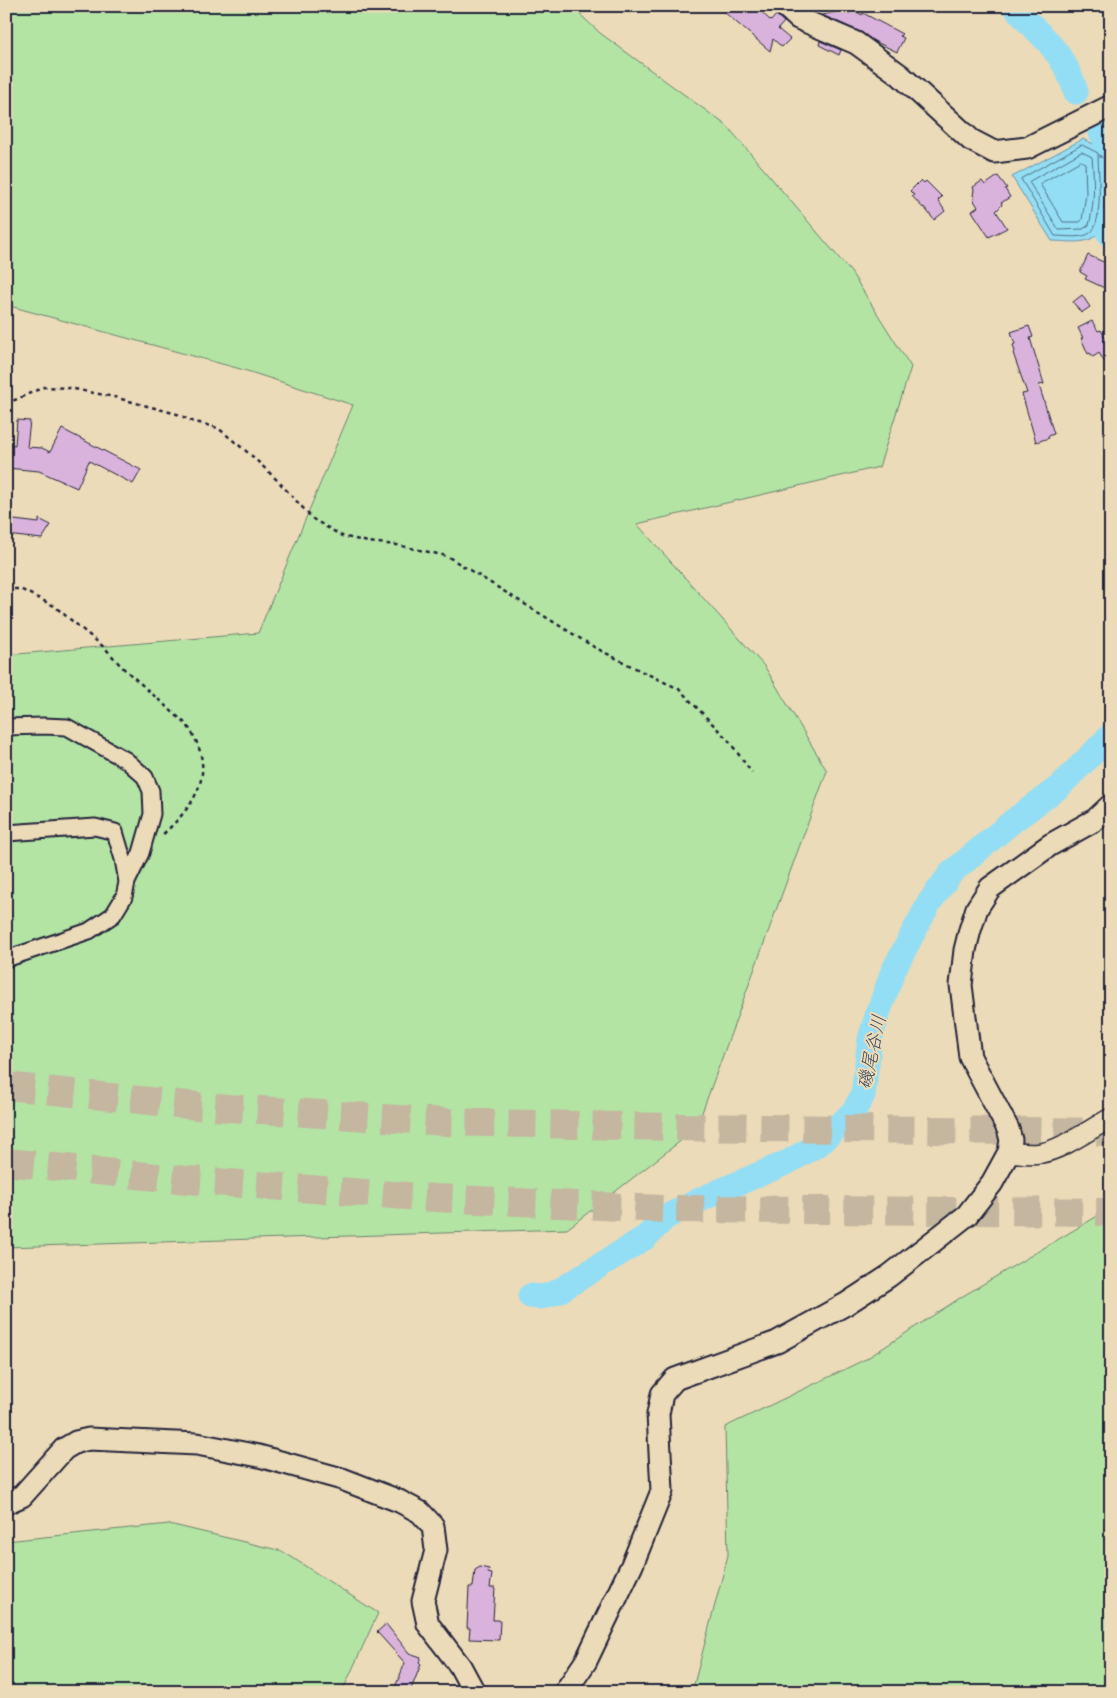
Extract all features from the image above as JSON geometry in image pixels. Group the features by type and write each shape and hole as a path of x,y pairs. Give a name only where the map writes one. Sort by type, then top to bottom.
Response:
{"main road":[{"path":"785,6 798,18 856,43 900,76 971,140 994,152 1027,148 1111,106"},
{"path":"565,1692 586,1661 632,1565 662,1491 658,1414 662,1394 675,1379 777,1342 846,1304 889,1276 967,1215 992,1183 1009,1152 1011,1140 1008,1129 970,1056 960,985 970,930 977,908 990,888 1050,844 1095,820 1111,805"},
{"path":"6,1503 22,1496 64,1448 89,1438 197,1444 259,1456 342,1479 399,1501 420,1512 433,1526 436,1550 424,1601 428,1624 460,1666 474,1692"}],"street":[{"path":"6,728 67,727 126,760 145,777 150,791 152,814 141,853 127,882 124,897 113,915 89,931 6,959"},
{"path":"6,833 95,827 115,832 127,882"},
{"path":"1009,1152 1024,1154 1040,1153 1055,1149 1111,1118"}],"path":[{"path":"6,404 44,387 69,388 114,397 218,428 272,475 313,519 342,536 447,556 594,646 679,689 729,741 752,772"},
{"path":"6,589 20,589 54,606 105,648 122,667 187,725 195,737 203,758 202,779 190,805 171,827 141,853"}],"green space":[{"path":"6,6 571,6 600,33 727,126 851,272 911,367 879,467 637,524 765,667 827,771 696,1129 567,1229 6,1247 6,655 258,633 353,405 244,370 6,305"},
{"path":"1111,1208 1111,1692 692,1692 728,1555 725,1427 866,1359 963,1296"},
{"path":"169,1524 282,1551 378,1613 342,1692 6,1692 6,1541"}],"water":[{"path":"1083,139 1104,149 1105,198 1101,224 1097,233 1087,241 1052,241 1012,177"}],"building":[{"path":"717,6 755,6 771,21 776,15 784,22 778,29 790,39 782,47 773,39 770,51"},
{"path":"852,9 902,34 900,36 904,38 897,52 874,41 861,32 822,15 842,11 849,14"},
{"path":"820,41 841,50 839,55 819,45"},
{"path":"998,176 1007,188 1005,189 1010,197 1001,203 1002,205 996,211 1007,228 989,237 972,211 978,207 973,199 975,198 973,187 982,181 985,185"},
{"path":"921,180 924,183 926,181 942,197 938,200 945,211 934,220 912,196 914,195 910,191"},
{"path":"1088,255 1110,265 1106,272 1111,274 1111,291 1085,279 1087,276 1080,272"},
{"path":"1082,295 1090,307 1081,313 1073,302"},
{"path":"1092,321 1098,331 1101,330 1111,349 1111,372 1099,353 1093,357 1090,353 1088,354 1081,338 1083,338 1078,328"},
{"path":"1029,326 1033,337 1030,338 1044,384 1039,385 1054,434 1048,436 1049,438 1036,442 1022,394 1027,393 1013,353 1015,352 1013,345 1015,344 1011,332"},
{"path":"17,420 30,421 27,447 42,448 50,452 62,429 141,470 133,484 89,461 77,488 39,471 6,468 6,444 15,445"},
{"path":"6,519 39,523 39,519 51,525 42,539 6,535"},
{"path":"480,1567 489,1569 488,1573 492,1574 490,1588 495,1588 493,1620 500,1620 499,1640 469,1639 470,1628 467,1628 469,1587 473,1587 475,1570"},
{"path":"386,1624 409,1653 421,1657 419,1662 421,1664 410,1692 393,1692 405,1663 377,1632"}],"waterway":[{"name":"磯尾谷川","path":"1015,6 1060,58 1076,92"},
{"name":"磯尾谷川","path":"1101,133 1111,148"},
{"path":"1101,156 1111,153"},
{"name":"磯尾谷川","path":"1111,220 1107,230 1111,236"},
{"name":"磯尾谷川","path":"530,1296 542,1297 557,1292 646,1237 666,1217 706,1197 788,1162 819,1144 854,1111 863,1095 870,1039 893,971 929,903 951,873 1013,821 1059,787 1111,735"}],"tunnel":[{"path":"6,1086 197,1106 446,1122 670,1127 1111,1132"},
{"path":"6,1162 187,1180 435,1198 663,1209 1111,1212"}]}
